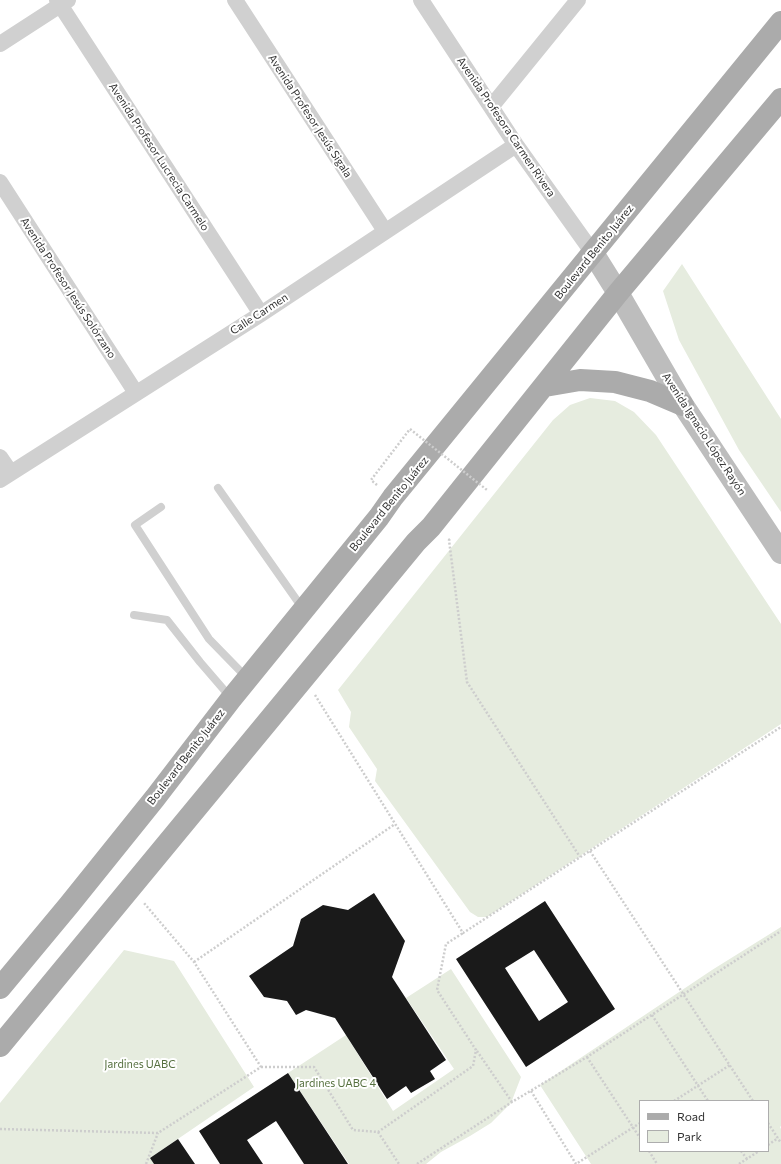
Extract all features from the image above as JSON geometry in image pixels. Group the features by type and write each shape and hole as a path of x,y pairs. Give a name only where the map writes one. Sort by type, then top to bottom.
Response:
{"main road":[{"name":"Boulevard Benito Juárez","path":"0,988 131,828 231,699 379,517 393,497 781,22"},
{"path":"0,1046 416,542 431,528 618,293 781,99"},
{"path":"545,386 580,380 616,382 650,391 683,405"}],"street":[{"name":"Avenida Profesor Jesús Sigala","path":"236,0 385,232"},
{"name":"Avenida Profesora Carmen Rivera","path":"420,0 516,145 593,254"},
{"path":"491,107 578,0"},
{"path":"0,44 62,2"},
{"name":"Avenida Profesor Lucrecia Carmelo","path":"62,2 261,314"},
{"name":"Calle Carmen","path":"5,476 261,314 516,145"},
{"name":"Avenida Profesor Jesús Solórzano","path":"0,182 136,393"},
{"name":"Avenida Ignacio López Rayón","path":"593,254 618,293 683,405 781,552"},
{"path":"0,457 5,476"}],"lane":[{"path":"218,488 303,610"},
{"path":"161,507 135,525 209,639 248,678"},
{"path":"134,615 167,620 231,699"}],"path":[{"path":"371,480 410,429 487,490"},
{"path":"449,540 467,682 580,858"},
{"path":"304,677 463,933"},
{"path":"512,1102 437,990 446,944 781,727"},
{"path":"194,962 395,824"},
{"path":"590,851 752,1100"},
{"path":"131,887 194,962 261,1067"},
{"path":"417,1164 512,1102 587,1057 781,931"},
{"path":"652,1015 707,1100"},
{"path":"0,1129 158,1133 261,1067 314,1067 353,1130 378,1132 473,1066 476,1050"},
{"path":"587,1057 639,1136"},
{"path":"676,1100 730,1065"},
{"path":"531,1091 576,1164 639,1124"},
{"path":"769,1124 781,1143"},
{"path":"378,1132 399,1164"},
{"path":"146,1164 158,1133"},
{"path":"769,1144 778,1138"},
{"path":"650,1152 657,1164"},
{"path":"742,1152 747,1159"},
{"path":"739,1164 758,1152"}],"green space":[{"path":"682,264 781,419 781,512 739,450 679,340 663,291"},
{"path":"590,398 615,401 634,412 656,435 781,624 781,724 487,917 478,917 470,912 375,781 377,769 349,727 351,712 338,690 553,420 570,405"},
{"path":"781,927 781,1164 591,1164 540,1085 712,970"},
{"name":"Jardines UABC","path":"124,950 174,961 254,1087 150,1158 154,1164 0,1164 0,1103"},
{"name":"Jardines UABC 4","path":"451,969 521,1077 511,1103 491,1123 441,1152 426,1164 349,1164 288,1073 346,1035 393,1111 454,1069 406,998"}],"building":[{"path":"374,893 405,941 392,977 446,1060 430,1071 435,1079 411,1093 406,1086 387,1099 335,1018 306,1010 296,1015 287,1001 264,997 249,976 293,946 301,919 323,905 348,910"},
{"path":"545,901 615,1009 526,1067 456,959","holes":["534,950 568,1002 539,1021 505,968"]},
{"path":"288,1073 348,1164 304,1164 276,1121 247,1140 263,1164 220,1164 199,1131"},
{"path":"178,1139 195,1164 154,1164 150,1158"}]}
